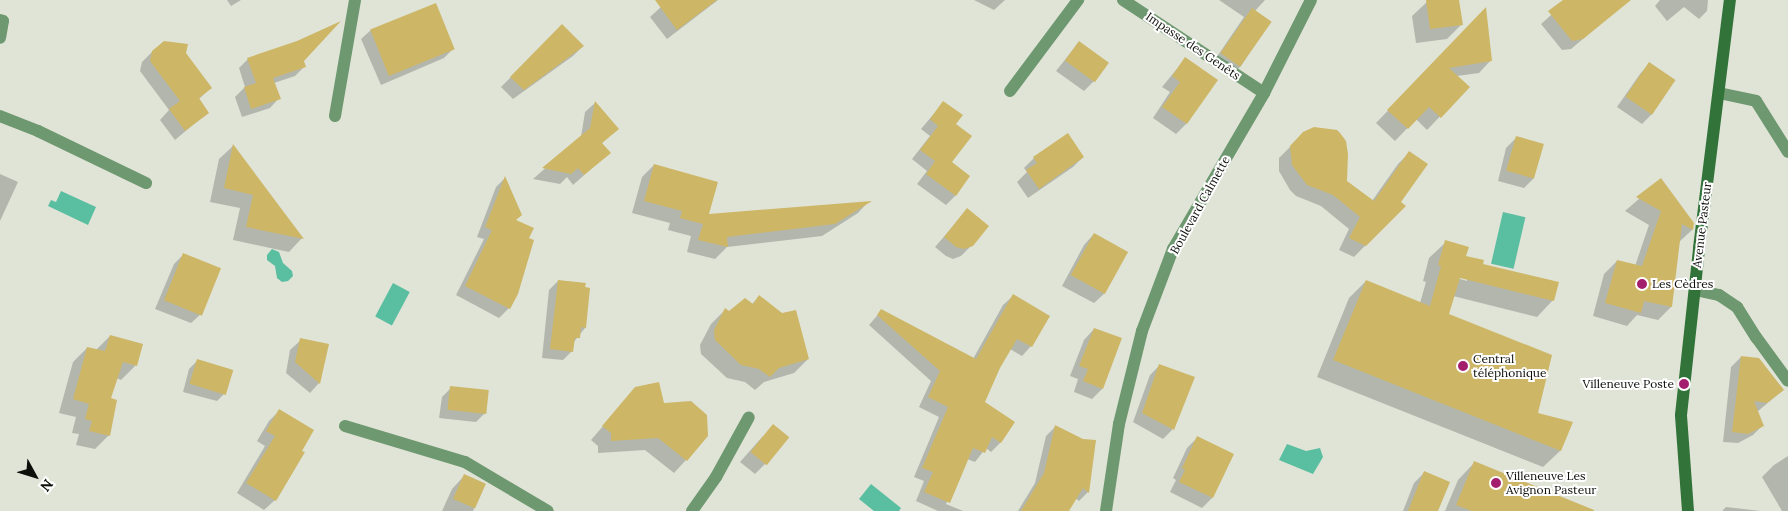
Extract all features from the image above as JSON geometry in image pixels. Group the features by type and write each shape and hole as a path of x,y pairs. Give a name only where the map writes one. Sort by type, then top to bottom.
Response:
{"street":[{"path":"335,116 354,0"},
{"path":"1010,91 1078,0"},
{"name":"Impasse des Genêts","path":"1123,0 1264,93"},
{"name":"Boulevard Calmette","path":"1106,511 1119,424 1142,331 1173,249 1264,93 1311,0"},
{"name":"Avenue Pasteur","path":"1688,511 1681,415 1730,0"},
{"path":"0,20 3,21 0,38"},
{"path":"1719,92 1756,101 1788,152"},
{"path":"0,116 38,131 146,183"},
{"path":"1695,290 1719,295 1737,307 1756,338 1788,380"},
{"path":"692,511 716,477 749,417"},
{"path":"345,426 465,462 548,511"}],"shaded area":[{"path":"61,191 96,207 88,225 48,206 51,200 56,202"},
{"path":"1503,212 1525,217 1513,269 1491,264"},
{"path":"272,249 279,252 283,263 292,271 293,276 288,281 282,282 277,278 275,266 267,260 267,255"},
{"path":"393,283 410,292 392,325 375,317"},
{"path":"1287,444 1306,451 1320,448 1323,457 1313,474 1279,460"},
{"path":"871,484 901,508 899,511 874,511 859,499"}],"building":[{"path":"655,0 717,0 677,30"},
{"path":"1426,0 1459,0 1463,25 1430,29"},
{"path":"1563,0 1631,0 1583,39 1572,41 1548,11"},
{"path":"436,3 455,49 389,76 370,30"},
{"path":"1486,7 1492,61 1449,68 1470,87 1441,118 1429,107 1408,129 1387,110"},
{"path":"1252,8 1272,22 1240,67 1220,53"},
{"path":"341,21 304,61 306,67 273,78 281,99 251,109 244,87 256,83 247,58 297,41"},
{"path":"562,24 584,46 524,90 510,77"},
{"path":"164,41 188,44 186,53 212,88 199,98 209,113 185,131 169,109 180,101 150,61 152,51"},
{"path":"1079,41 1109,63 1095,82 1065,60"},
{"path":"1185,57 1218,80 1187,124 1162,107 1180,82 1172,76"},
{"path":"1649,62 1676,80 1652,115 1626,97"},
{"path":"595,101 619,129 602,143 611,153 584,175 578,168 571,174 542,168 590,128"},
{"path":"943,101 963,115 956,124 972,136 952,162 970,176 956,196 926,174 935,161 920,150 938,126 930,119"},
{"path":"1314,127 1337,130 1340,133 1346,141 1348,154 1347,181 1374,201 1409,151 1428,164 1401,202 1406,206 1366,246 1349,238 1360,217 1333,195 1307,185 1292,165 1290,146 1303,132"},
{"path":"1068,133 1084,157 1039,189 1026,170 1037,163 1033,157"},
{"path":"1516,136 1544,144 1534,179 1506,171"},
{"path":"233,144 304,239 246,227 253,195 224,188"},
{"path":"654,164 718,182 709,214 872,201 835,224 727,237 728,247 698,240 703,224 680,218 682,211 644,201"},
{"path":"505,176 522,215 516,220 534,228 529,238 534,240 518,294 510,309 465,286 492,230 485,227"},
{"name":"Les Cèdres","path":"1661,178 1694,223 1693,230 1682,224 1672,307 1644,301 1641,313 1605,303 1617,260 1642,266 1661,211 1636,197"},
{"path":"967,208 989,226 973,246 964,249 956,247 944,237"},
{"path":"1094,233 1128,252 1105,294 1071,275"},
{"name":"Central téléphonique","path":"1445,240 1469,247 1466,256 1484,260 1483,264 1559,282 1554,301 1460,278 1449,314 1552,355 1538,413 1573,422 1561,451 1333,360 1366,280 1430,306 1441,266 1438,265"},
{"path":"183,253 221,268 202,316 164,300"},
{"path":"558,280 586,283 585,287 590,288 586,328 581,327 580,338 575,338 573,352 550,349"},
{"path":"1013,294 1050,316 1032,347 1017,339 1000,368 985,402 1015,422 1001,443 992,437 985,453 973,448 950,503 924,492 933,472 922,468 948,407 928,397 940,371 877,315 881,309 976,359"},
{"path":"759,295 782,313 796,310 809,359 779,368 770,377 759,369 741,365 715,340 714,330 725,308 729,311 745,298 753,304"},
{"path":"1094,328 1122,338 1103,389 1083,381 1088,369 1079,366"},
{"path":"110,335 143,344 137,366 123,362 111,398 117,400 110,436 89,431 92,421 85,419 89,404 73,399 87,347 105,351"},
{"path":"300,338 329,344 320,384 295,362"},
{"path":"1741,356 1759,358 1784,390 1767,403 1754,401 1764,426 1748,434 1732,432"},
{"path":"197,359 233,370 226,395 189,384"},
{"path":"1159,364 1195,377 1174,430 1142,413"},
{"path":"659,382 664,403 691,401 707,415 708,436 687,461 658,438 611,441 611,433 602,426 635,387"},
{"path":"450,386 489,390 486,414 447,410"},
{"path":"279,409 314,430 302,451 305,452 276,501 246,483 275,436 266,431"},
{"path":"773,424 789,437 767,465 750,452"},
{"path":"1055,425 1083,439 1096,440 1089,493 1083,488 1069,511 1021,511 1044,473"},
{"path":"1197,436 1234,454 1213,498 1179,482 1185,470 1182,468"},
{"name":"Villeneuve Les Avignon Pasteur","path":"1474,461 1594,511 1472,511 1456,505"},
{"path":"1424,471 1450,482 1438,511 1408,511"},
{"path":"464,474 486,484 475,508 453,499"}],"place":[{"name":"Les Cèdres","path":"1642,284"},
{"name":"Central téléphonique","path":"1463,366"},
{"name":"Villeneuve Poste","path":"1684,384"},
{"name":"Villeneuve Les Avignon Pasteur","path":"1496,483"}]}
